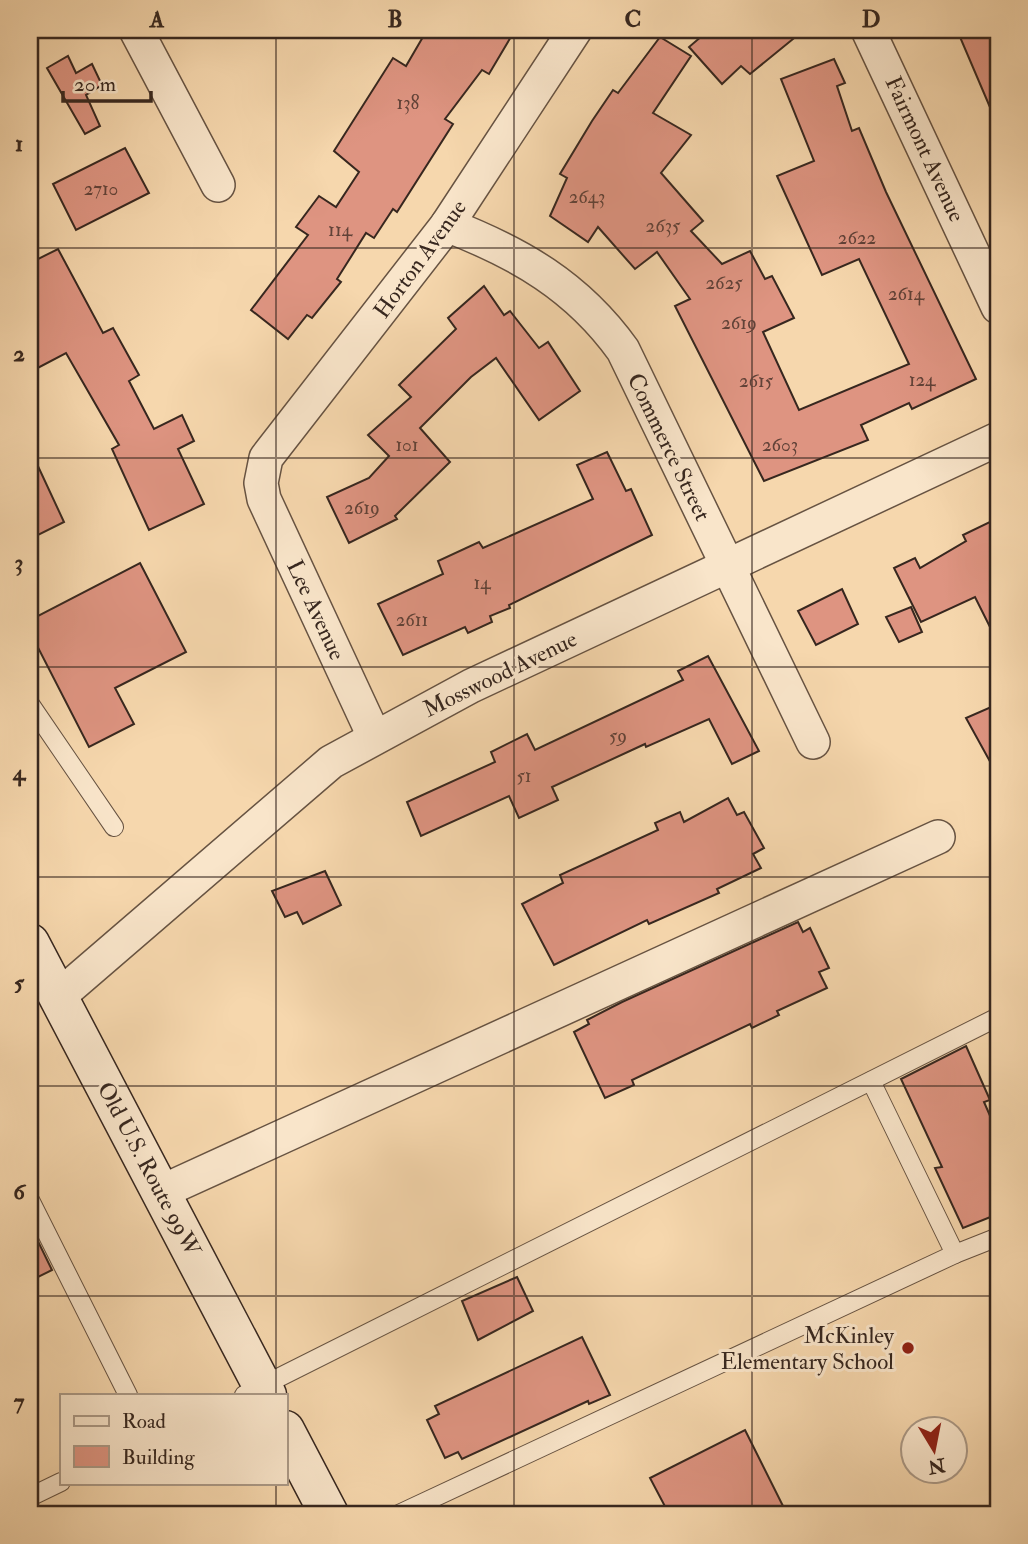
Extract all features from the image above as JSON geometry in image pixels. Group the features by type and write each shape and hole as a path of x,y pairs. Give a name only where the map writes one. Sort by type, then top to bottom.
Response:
{"main road":[{"name":"Old U.S. Route 99W","path":"30,943 161,1192 258,1393"},
{"path":"287,1434 330,1514"}],"street":[{"path":"136,30 218,184"},
{"name":"Horton Avenue","path":"261,483 266,458 281,436 447,225 575,30"},
{"name":"Fairmont Avenue","path":"868,30 998,307"},
{"name":"Commerce Street","path":"447,225 501,246 528,262 581,301 604,324 623,349 813,742"},
{"name":"Mosswood Avenue","path":"58,997 331,762 374,736 471,686 998,439"},
{"name":"Lee Avenue","path":"261,483 264,499 374,736"},
{"path":"161,1192 938,837"}],"lane":[{"path":"30,704 114,827"},
{"path":"258,1393 998,1017"},
{"path":"871,1081 955,1255"},
{"path":"30,1200 127,1394"},
{"path":"399,1514 998,1237"},
{"path":"30,1497 60,1482"}],"building":[{"path":"427,30 515,30 489,74 482,70 445,119 453,124 397,212 393,209 374,238 366,233 337,279 341,282 312,318 307,315 288,339 251,310 308,235 296,227 319,196 336,207 359,172 334,151 393,58 406,66"},
{"path":"709,30 804,30 750,74 741,66 722,84 689,47"},
{"path":"957,30 988,30 998,67 998,126"},
{"path":"660,37 691,56 653,113 691,135 661,173 703,221 691,231 722,264 750,251 765,279 772,276 794,318 763,332 799,410 909,364 859,259 822,275 777,176 814,161 781,79 834,59 845,83 837,86 852,131 859,128 886,192 976,379 912,409 909,403 861,425 868,440 764,481 675,306 690,299 657,252 635,269 598,227 588,242 550,216 567,178 560,174 592,121 613,90 618,93"},
{"path":"68,56 76,73 92,64 102,85 86,95 100,126 85,134 47,68"},
{"path":"125,148 149,193 76,230 53,184"},
{"path":"58,249 103,333 113,328 139,375 129,381 154,429 182,415 194,441 178,449 204,504 149,530 112,449 119,445 66,353 30,372 30,263"},
{"path":"484,286 504,315 510,311 539,348 548,342 580,391 539,420 496,358 471,377 420,428 450,462 395,516 397,519 349,543 327,497 369,478 389,456 368,435 411,397 399,385 456,329 448,318"},
{"path":"30,449 64,522 30,539"},
{"path":"607,452 626,491 631,489 652,535 509,605 510,608 490,616 492,622 468,633 465,627 403,655 378,604 443,574 438,561 479,542 483,548 593,499 577,465"},
{"path":"998,518 998,643 975,597 921,622 894,568 915,558 920,568 966,541 963,535"},
{"path":"140,563 186,652 115,688 134,724 89,747 30,632 30,620"},
{"path":"842,589 858,624 816,645 798,611"},
{"path":"911,607 922,632 899,642 886,617"},
{"path":"708,656 759,751 732,764 709,719 646,747 645,744 552,787 558,800 519,818 509,796 421,836 407,802 495,762 491,752 527,734 535,750 683,680 678,671"},
{"path":"998,704 998,776 966,718"},
{"path":"728,798 737,815 744,812 764,848 753,854 761,868 717,889 719,893 649,924 647,920 554,965 522,904 563,883 560,875 658,830 655,823 680,812 684,822"},
{"path":"325,871 341,905 303,924 297,912 285,917 272,891"},
{"path":"798,922 803,932 810,928 829,968 819,972 827,988 777,1011 779,1015 752,1028 750,1024 632,1080 634,1085 605,1098 574,1032 589,1024 587,1020"},
{"path":"966,1046 990,1100 984,1102 998,1134 998,1214 963,1228 935,1168 942,1167 901,1079"},
{"path":"30,1225 52,1270 30,1281"},
{"path":"517,1277 533,1311 478,1340 462,1301"},
{"path":"582,1337 610,1395 589,1404 588,1401 462,1459 458,1452 445,1458 427,1420 439,1414 435,1406"},
{"path":"745,1430 787,1514 669,1514 650,1478"}],"place":[{"name":"McKinley Elementary School","path":"908,1348"}]}
